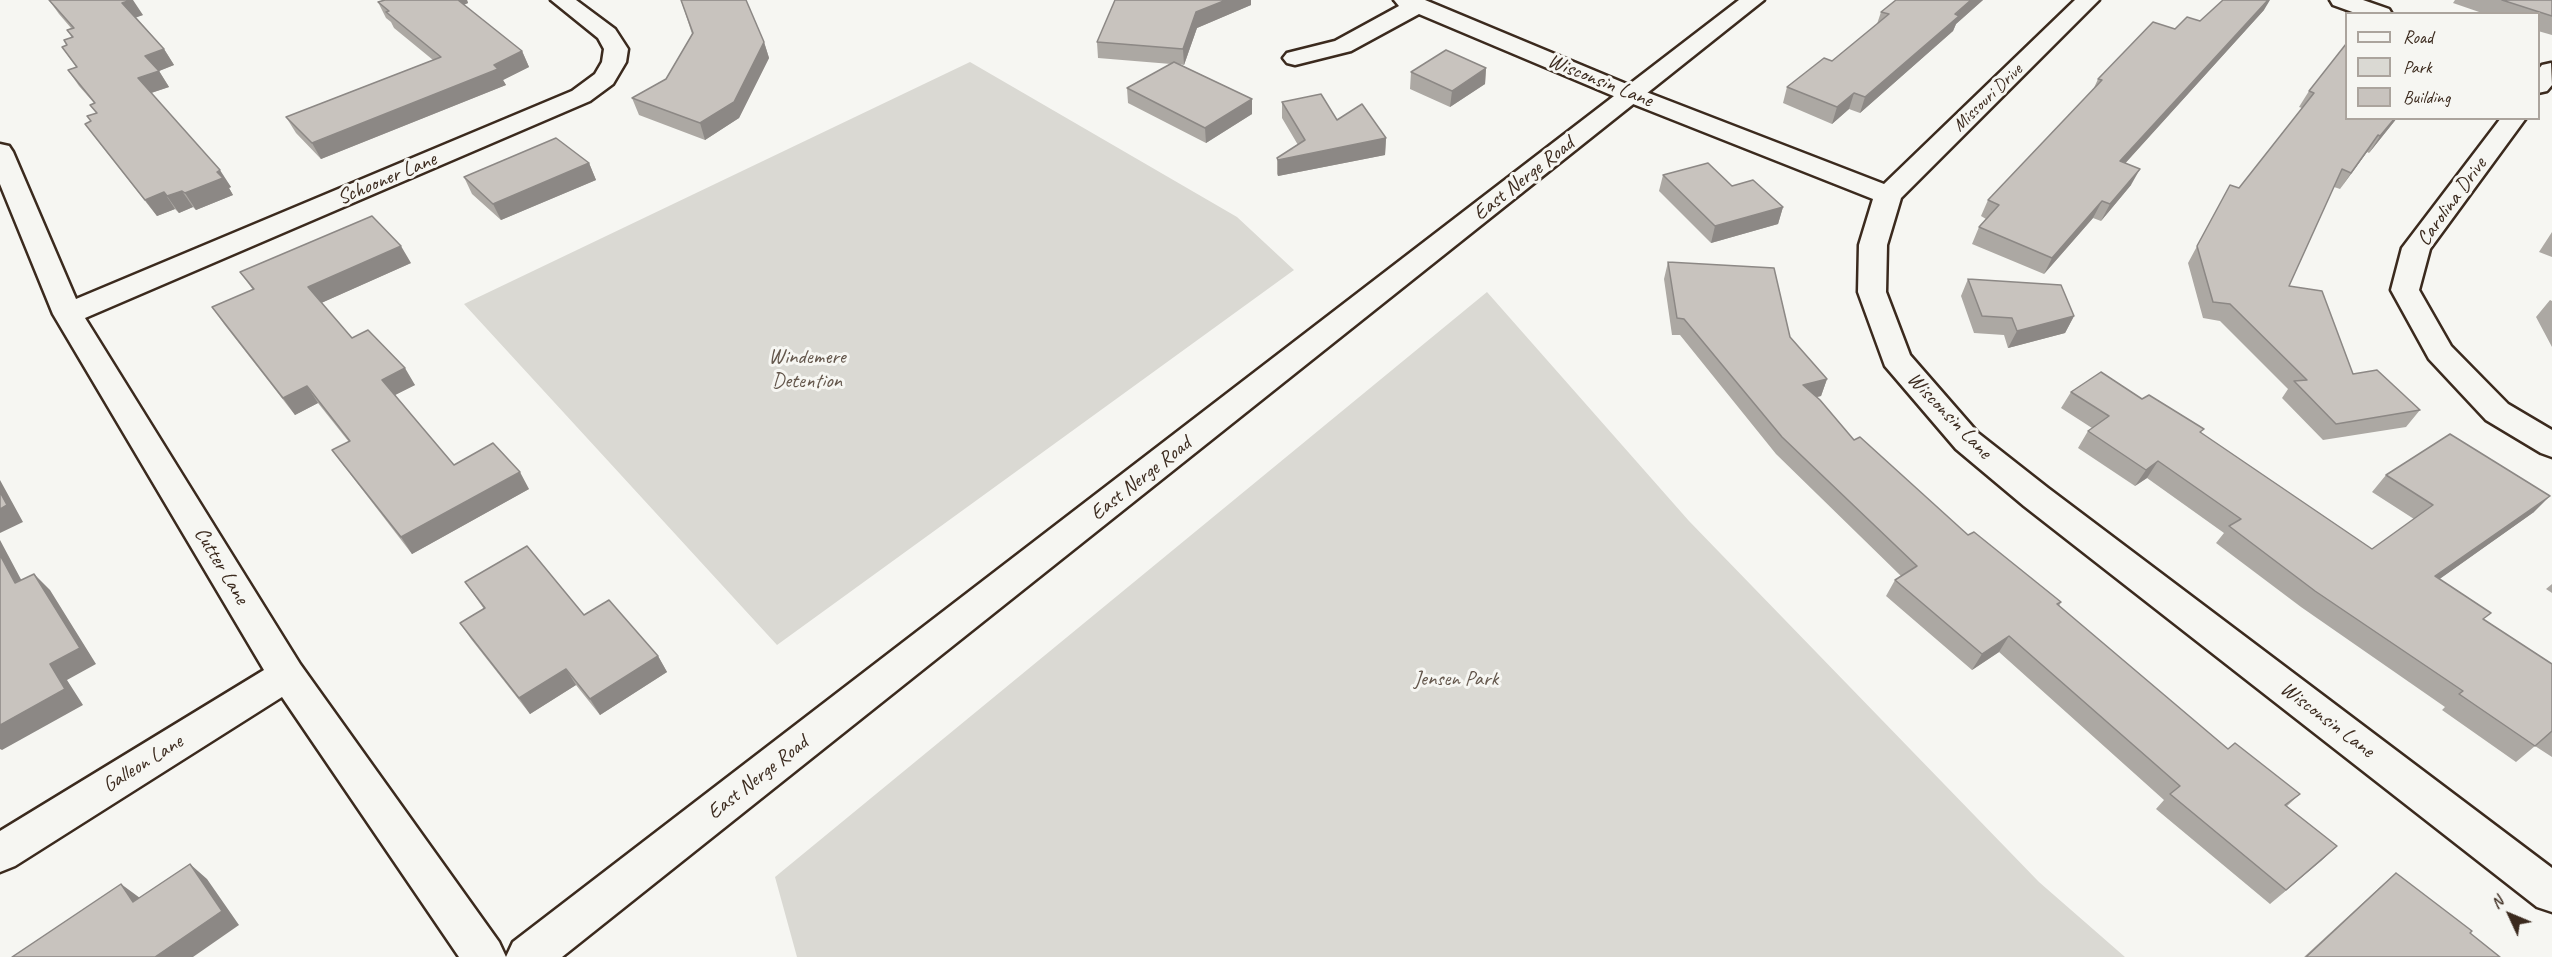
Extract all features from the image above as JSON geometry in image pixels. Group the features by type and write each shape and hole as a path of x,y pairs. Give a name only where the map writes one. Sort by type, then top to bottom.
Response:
{"street":[{"name":"Schooner Lane","path":"68,314 580,96 604,79 614,62 616,49 607,34 562,0"},
{"name":"East Nerge Road","path":"528,957 1753,0"},
{"name":"Missouri Drive","path":"1888,195 2088,0"},
{"path":"2341,0 2375,12"},
{"name":"Wisconsin Lane","path":"1410,3 1632,95 1888,195 1874,245 1872,292 1896,359 1967,441 2036,497 2552,893"},
{"path":"1295,58 1343,46 1410,3"},
{"name":"Carolina Drive","path":"2512,120 2416,248 2405,290 2440,352 2498,412 2552,445"},
{"name":"Cutter Lane","path":"0,152 68,314 287,675 484,957"},
{"name":"Galleon Lane","path":"0,853 287,675"}],"green space":[{"name":"Windemere Detention","path":"970,62 1237,217 1294,270 777,645 464,304"},
{"name":"Jensen Park","path":"1487,292 1689,521 2039,882 2125,957 797,957 775,877"}],"building":[{"path":"49,0 131,0 122,3 164,49 145,56 159,71 138,78 220,170 217,172 223,178 185,193 182,191 167,196 164,192 145,200 85,124 91,121 87,116 97,113 90,105 95,103 68,70 77,67 62,47 67,45 64,40 73,37 67,30 74,28"},
{"path":"385,0 458,0 522,51 494,65 498,69 312,143 286,117 441,57 386,12 389,11 378,2"},
{"path":"681,0 746,0 764,42 734,102 700,123 632,98 666,79 693,33"},
{"path":"1115,0 1226,0 1196,12 1183,49 1097,42"},
{"path":"1896,0 1971,0 1955,14 1959,16 1865,97 1854,93 1837,107 1787,87 1824,58 1832,61 1889,14 1881,12"},
{"path":"2223,0 2268,0 2120,161 2140,169 2110,204 2102,201 2052,258 1979,227 1999,205 1988,200 2102,80 2098,79 2153,22 2175,29 2187,17 2200,21"},
{"path":"2502,0 2552,0 2552,16"},
{"path":"2345,45 2345,120 2393,120 2380,136 2378,135 2351,173 2342,169 2289,286 2322,291 2353,374 2377,370 2420,410 2336,424 2294,381 2307,380 2230,304 2213,302 2197,246 2230,185 2239,188 2314,93 2309,91"},
{"path":"1446,50 1486,68 1452,91 1411,72"},
{"path":"1174,62 1252,99 1205,128 1127,88"},
{"path":"1321,94 1337,120 1362,104 1386,138 1278,160 1277,158 1305,140 1282,102"},
{"path":"556,138 589,163 493,204 464,177"},
{"path":"1708,163 1732,186 1753,180 1783,207 1715,226 1663,175"},
{"path":"372,216 401,246 308,287 352,338 368,330 405,368 382,380 454,465 493,443 520,472 401,537 332,450 350,441 307,386 283,398 212,307 254,289 240,272"},
{"path":"1668,262 1774,268 1790,337 1827,379 1803,385 1820,400 1854,440 1860,437 1968,535 1974,532 2061,602 2057,604 2228,749 2235,743 2300,794 2285,805 2337,846 2286,890 2170,794 2180,786 2009,636 1982,654 1895,580 1917,566 1782,437 1684,319 1677,318"},
{"path":"1968,279 2061,285 2074,316 2017,331 2012,318 1982,316"},
{"path":"2101,372 2142,399 2149,395 2204,429 2200,432 2372,549 2433,505 2386,475 2450,434 2550,496 2435,576 2491,613 2483,619 2552,664 2552,731 2535,746 2459,694 2463,691 2315,591 2229,526 2241,519 2158,461 2146,470 2088,431 2109,416 2071,392"},
{"path":"0,492 7,505 0,509"},
{"path":"527,546 584,615 609,600 658,656 590,699 566,669 519,698 460,623 485,608 465,582"},
{"path":"0,555 15,583 34,574 80,648 50,664 65,689 0,725"},
{"path":"190,864 222,911 155,957 12,957 121,884 133,902"},
{"path":"2396,873 2472,931 2470,933 2500,957 2306,957"}]}
